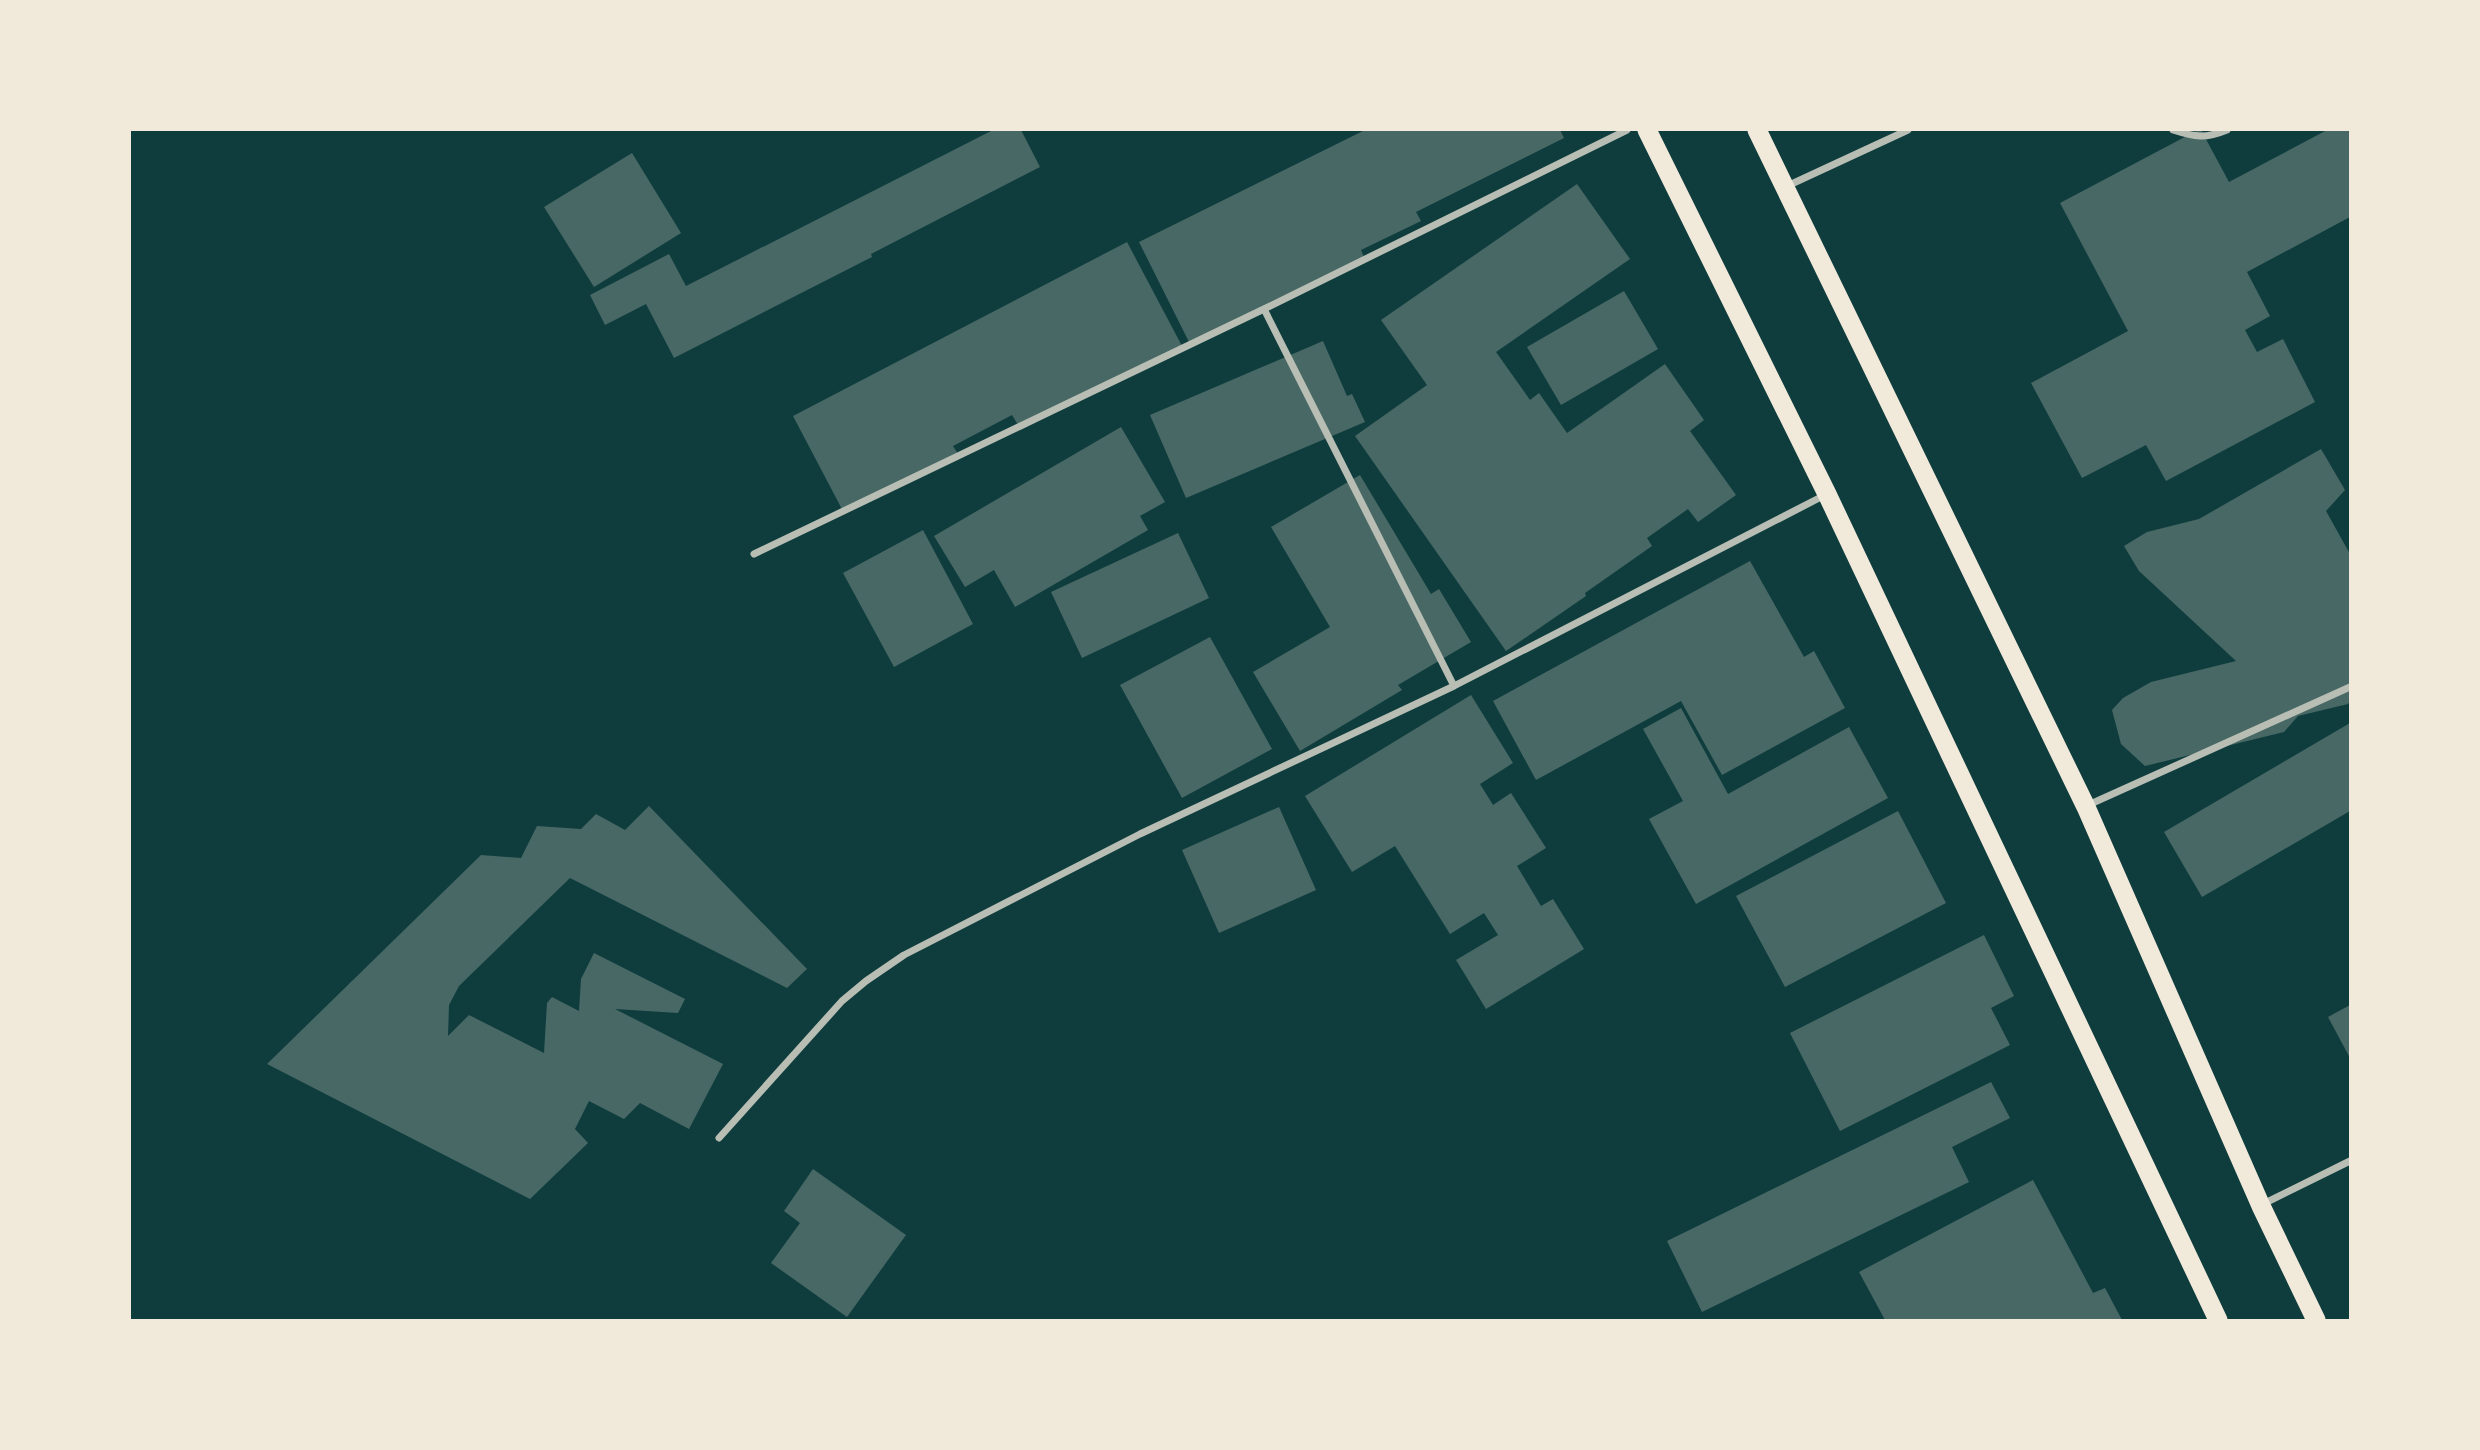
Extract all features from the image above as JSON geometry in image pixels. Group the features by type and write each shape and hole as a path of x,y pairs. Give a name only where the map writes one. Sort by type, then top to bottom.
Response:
{"highway":[{"path":"1647,130 1827,494 2218,1321"},
{"path":"1757,130 2086,807 2261,1206 2316,1321"}],"street":[{"path":"754,554 1264,309 1627,130"},
{"path":"1784,187 1908,130"},
{"path":"2174,130 2192,136 2211,136 2227,130"},
{"path":"1264,309 1454,686"},
{"path":"719,1138 842,1001 904,955 1140,834 1454,686 1827,494"},
{"path":"2086,807 2350,687"},
{"path":"2261,1206 2350,1161"}],"building":[{"path":"993,130 1021,130 1040,167 674,358 646,304 605,325 590,295 669,254 686,286"},
{"path":"1365,130 1560,130 1564,138 1416,212 1421,221 1361,250 1364,257 1190,344 1139,242"},
{"path":"2201,130 2229,182 2327,130 2350,130 2350,217 2247,272 2270,316 2245,330 2257,352 2283,339 2315,402 2166,481 2146,445 2082,478 2031,383 2128,331 2060,203"},
{"path":"632,153 681,233 594,287 544,207"},
{"path":"1577,184 1630,259 1496,352 1530,400 1539,393 1567,433 1665,364 1704,420 1690,431 1736,495 1698,522 1688,509 1647,538 1652,546 1506,651 1355,436 1427,385 1381,320"},
{"path":"1127,242 1182,346 1021,430 1012,415 953,446 958,454 844,513 793,416"},
{"path":"1624,291 1658,349 1561,405 1527,347"},
{"path":"1323,341 1347,396 1352,394 1365,422 1186,498 1150,415"},
{"path":"1121,427 1165,502 1140,516 1148,530 1015,607 994,570 965,587 934,536"},
{"path":"2321,449 2345,490 2326,511 2350,554 2350,701 2348,704 2298,716 2284,732 2145,766 2121,744 2112,710 2123,698 2151,682 2236,661 2139,571 2124,546 2147,532 2199,519"},
{"path":"1360,475 1431,594 1439,589 1471,642 1398,685 1402,690 1300,751 1253,672 1330,627 1271,527"},
{"path":"923,530 973,624 894,667 843,573"},
{"path":"1178,533 1209,598 1082,658 1051,592"},
{"path":"1750,561 1804,657 1814,651 1845,708 1722,775 1681,701 1536,780 1493,701"},
{"path":"1210,637 1272,749 1182,798 1120,685"},
{"path":"1471,695 1513,763 1480,784 1493,805 1511,793 1546,848 1517,866 1541,906 1553,899 1584,949 1486,1009 1456,960 1498,935 1484,913 1450,934 1395,846 1352,872 1305,796"},
{"path":"1681,708 1728,794 1849,727 1888,798 1696,904 1649,819 1683,801 1643,729"},
{"path":"2350,723 2350,811 2202,897 2164,832"},
{"path":"649,806 807,969 787,988 570,878 459,986 449,1005 448,1036 469,1015 544,1053 547,1003 552,997 579,1011 581,979 594,953 685,999 678,1013 615,1009 723,1064 689,1129 640,1103 624,1119 589,1101 575,1129 588,1143 530,1199 267,1064 481,855 521,858 537,826 581,829 596,814 625,830"},
{"path":"1279,807 1316,890 1219,933 1182,850"},
{"path":"1898,811 1946,903 1785,987 1736,896"},
{"path":"1984,935 2014,996 1991,1008 2010,1045 1840,1131 1790,1033"},
{"path":"2350,1005 2350,1058 2328,1017"},
{"path":"1991,1082 2010,1118 1952,1147 1969,1182 1702,1312 1667,1241"},
{"path":"813,1169 906,1235 847,1317 771,1263 800,1223 784,1211"},
{"path":"2033,1180 2093,1293 2105,1288 2122,1320 1885,1320 1859,1272"}]}
